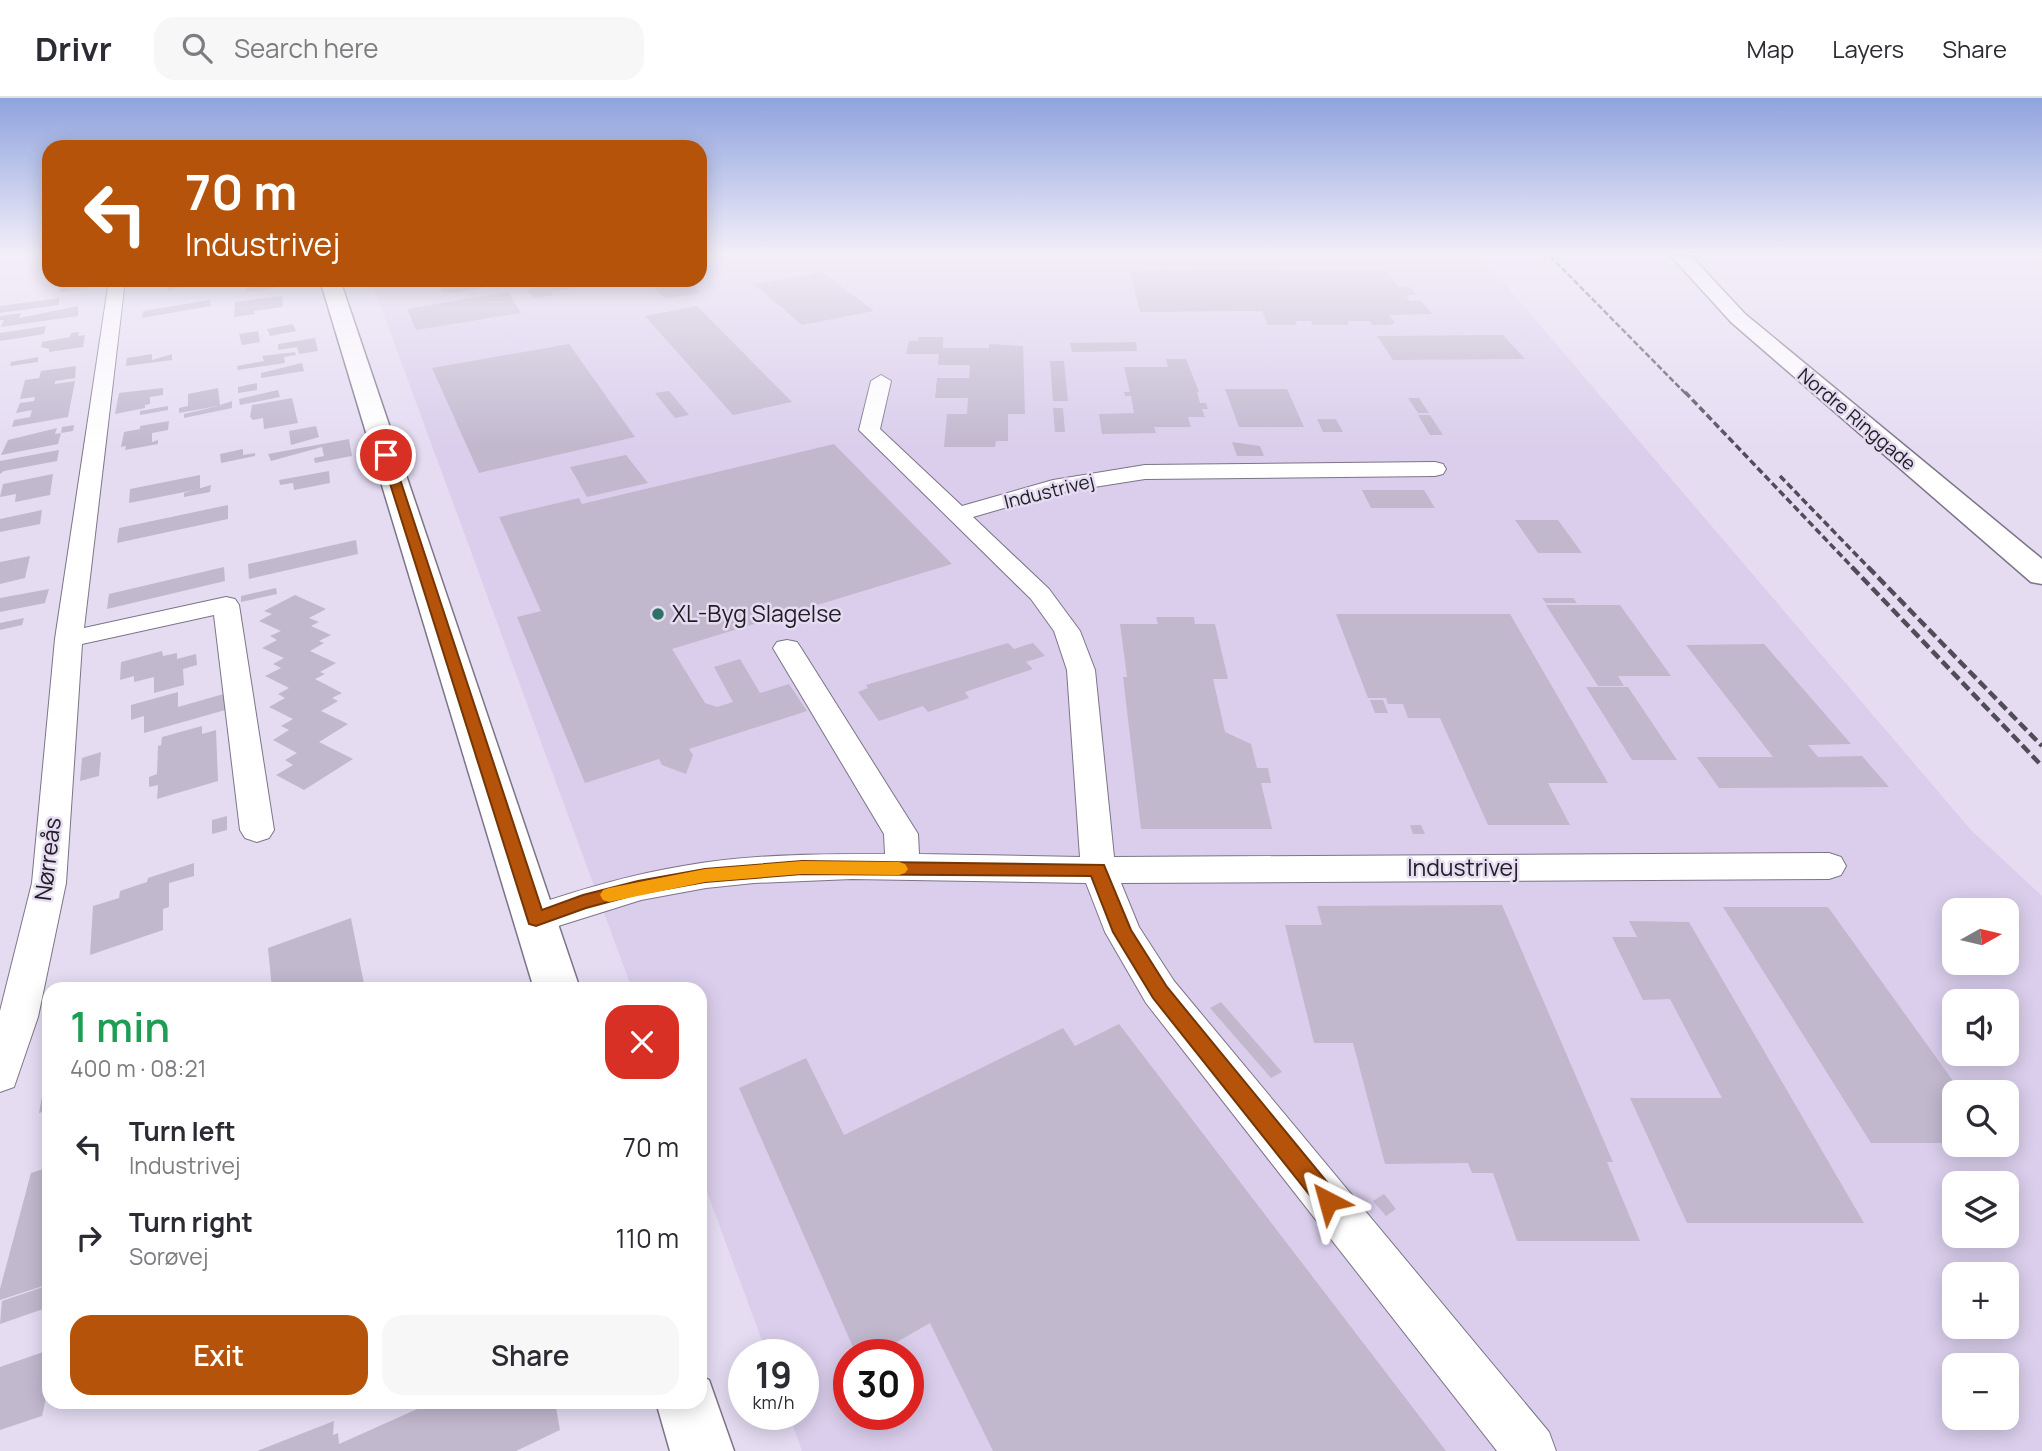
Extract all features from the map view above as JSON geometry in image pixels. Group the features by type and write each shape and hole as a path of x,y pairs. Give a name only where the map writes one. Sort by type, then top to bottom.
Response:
{"street":[{"name":"Nørreås","path":"0,1074 18,1017 48,883 69,639 112,319"},
{"path":"343,319 556,982"},
{"name":"Nordre Ringgade","path":"1739,319 2042,575"},
{"path":"881,381 869,430 1040,594 1066,631 1081,670 1098,870 1122,932 1160,992 1530,1451"},
{"name":"Industrivej","path":"959,514 1053,487 1144,472 1435,469"},
{"path":"69,639 226,605 257,830"},
{"path":"787,648 901,834 903,869"},
{"name":"Industrivej","path":"536,919 616,893 705,875 802,868 1098,870 1829,866"},
{"path":"689,1409 702,1451"}],"shaded area":[{"path":"385,319 1535,319 1971,830 2042,896 2042,1451 802,1451 795,1430 819,1430 819,1339 761,1339 707,1192 707,982 629,982"}],"building":[{"path":"56,319 1,327 4,320 0,320"},
{"path":"411,319 483,319 416,330"},
{"path":"648,319 710,319 792,402 733,415"},
{"path":"795,319 832,319 802,325"},
{"path":"1265,319 1392,319 1395,323 1372,325 1370,321 1347,321 1349,325 1313,325 1311,321 1295,321 1297,325 1268,325"},
{"path":"293,324 296,331 270,336 267,329"},
{"path":"46,326 44,334 0,341 0,333"},
{"path":"258,331 260,342 242,345 239,334"},
{"path":"79,332 78,336 85,335 83,347 49,352 49,349 41,347 42,342 70,337 71,333"},
{"path":"1503,335 1525,359 1393,360 1377,336"},
{"path":"919,337 943,337 943,348 989,348 989,344 1023,346 1025,414 1008,414 1008,441 996,441 995,447 944,447 947,414 967,414 968,398 935,398 937,378 969,378 970,365 938,365 939,354 906,354 909,341 918,341"},
{"path":"315,338 318,351 299,354 297,347 278,350 278,344"},
{"path":"1136,342 1137,351 1072,352 1070,343"},
{"path":"569,344 635,437 479,473 432,368"},
{"path":"295,352 296,355 284,357 285,363 238,370 237,366 264,361 262,356"},
{"path":"152,354 152,360 172,354 172,360 126,366 127,358"},
{"path":"38,357 38,362 10,366 11,362"},
{"path":"1166,359 1186,359 1199,392 1200,403 1206,403 1208,409 1202,409 1205,417 1188,417 1191,427 1154,427 1156,433 1102,434 1099,414 1134,413 1131,396 1125,396 1124,392 1130,392 1124,367 1168,367"},
{"path":"1050,361 1064,361 1068,401 1053,401"},
{"path":"302,363 304,371 261,378 261,373"},
{"path":"76,366 75,378 55,381 55,384 75,381 68,417 12,427 14,420 30,417 32,410 16,413 20,403 34,401 35,397 20,399 25,380 39,378 41,371"},
{"path":"257,383 257,390 238,393 238,387"},
{"path":"163,388 163,395 150,397 150,404 145,405 145,408 115,414 119,393"},
{"path":"218,388 220,405 232,401 232,408 184,418 184,414 218,406 179,413 179,408 188,406 188,394"},
{"path":"1225,389 1287,389 1304,427 1239,427"},
{"path":"278,390 280,397 240,405 239,399"},
{"path":"669,391 689,415 675,418 655,393"},
{"path":"292,398 298,423 264,429 263,418 253,420 250,417 252,405"},
{"path":"1408,398 1419,398 1429,413 1418,413"},
{"path":"168,406 168,410 140,415 140,411"},
{"path":"1053,408 1063,408 1065,432 1055,432"},
{"path":"1418,415 1430,415 1443,435 1430,435"},
{"path":"1317,419 1336,419 1343,432 1323,432"},
{"path":"169,421 168,430 152,433 152,442 158,440 158,444 125,450 126,446 121,447 124,432"},
{"path":"74,425 73,431 61,433 62,427"},
{"path":"316,426 319,437 291,445 289,431"},
{"path":"57,428 55,434 61,433 58,444 1,455 8,440"},
{"path":"349,439 352,456 315,463 314,458 324,456 322,447 271,461 268,454"},
{"path":"1232,442 1260,446 1264,456 1237,456"},
{"name":"XL-Byg Slagelse","path":"834,444 952,564 672,649 705,703 717,707 733,702 714,667 740,659 760,693 789,684 807,711 689,749 693,755 686,774 662,765 659,759 585,783 517,617 541,611 499,517 579,498 582,504"},
{"path":"243,449 243,455 255,453 255,456 221,463 220,454"},
{"path":"59,450 57,461 0,474 0,461"},
{"path":"626,455 648,483 587,497 570,467"},
{"path":"329,471 330,483 294,490 293,483 280,485 279,480"},
{"path":"53,474 50,495 15,502 16,494 0,497 3,484"},
{"path":"200,475 200,489 129,503 130,489"},
{"path":"211,485 210,492 184,497 184,493"},
{"path":"1362,490 1424,490 1435,508 1371,508"},
{"path":"228,505 228,519 117,543 119,528"},
{"path":"42,510 40,524 0,532 0,519"},
{"path":"1515,520 1558,520 1582,553 1538,553"},
{"path":"356,540 358,554 249,579 248,564"},
{"path":"30,556 25,578 0,584 0,562"},
{"path":"224,567 225,581 107,609 109,594"},
{"path":"276,588 277,594 241,602 241,596"},
{"path":"49,589 45,603 0,612 0,598"},
{"path":"295,595 326,609 309,618 319,622 311,626 331,635 319,641 324,643 310,651 336,663 320,672 325,674 315,679 342,693 332,698 338,701 321,711 348,724 319,742 353,759 304,790 276,775 293,765 285,760 297,753 273,740 289,730 281,726 293,719 269,707 285,698 278,694 289,688 265,676 281,668 273,664 284,658 262,648 277,640 270,636 281,631 259,621 272,614 264,611"},
{"path":"1542,598 1573,598 1577,603 1546,603"},
{"path":"1546,605 1620,605 1671,676 1618,676 1624,686 1598,686"},
{"path":"1336,614 1510,614 1608,783 1548,783 1570,825 1488,825 1440,718 1408,718 1403,704 1388,704 1386,698 1368,698"},
{"path":"1156,617 1194,617 1195,624 1215,624 1228,679 1213,679 1225,732 1251,744 1257,768 1268,768 1271,783 1261,783 1272,829 1141,829 1123,677 1127,677 1120,624 1158,624"},
{"path":"24,618 22,625 0,630 0,623"},
{"path":"1008,643 1014,649 1033,643 1045,656 1026,662 1033,669 965,692 969,698 928,712 923,706 879,721 858,692 868,688 866,685"},
{"path":"1764,644 1851,744 1808,745 1818,757 1862,756 1889,787 1719,788 1697,757 1773,757 1686,645"},
{"path":"162,651 163,656 177,653 177,659 196,654 197,665 183,669 184,685 154,693 154,677 134,682 134,676 120,680 121,662"},
{"path":"1586,687 1628,687 1677,760 1632,760"},
{"path":"178,692 178,707 227,693 229,709 144,733 144,716 131,720 131,705"},
{"path":"1370,700 1383,700 1388,713 1375,713"},
{"path":"202,726 202,734 216,730 218,781 157,799 158,785 149,787 149,777 157,774 158,746 161,745 162,737"},
{"path":"101,752 99,776 80,781 82,758"},
{"path":"227,816 227,830 212,834 212,820"},
{"path":"1410,825 1421,825 1425,834 1413,834"},
{"path":"194,863 194,876 169,883 169,907 163,909 163,930 90,955 93,906 119,898 120,891 147,882 148,878"},
{"path":"1502,905 1613,1162 1607,1162 1640,1241 1517,1241 1493,1173 1472,1173 1468,1163 1385,1164 1353,1043 1314,1043 1285,925 1322,925 1317,906"},
{"path":"1723,907 1828,907 1952,1080 1942,1080 1942,1143 1871,1143"},
{"path":"351,918 364,982 271,982 268,948"},
{"path":"1629,921 1689,922 1864,1223 1687,1223 1630,1098 1722,1098 1670,999 1643,1000 1612,937 1637,937"},
{"path":"1221,1002 1282,1072 1271,1078 1210,1008"},
{"path":"1119,1024 1446,1451 993,1451 930,1323 902,1339 849,1339 739,1088 806,1058 844,1135 1063,1028 1075,1046"},
{"path":"42,1169 42,1286 0,1300 0,1289 31,1173"},
{"path":"1384,1194 1396,1209 1386,1216 1373,1201"},
{"path":"42,1287 42,1309 0,1324 2,1301"},
{"path":"42,1352 42,1416 0,1430 0,1367"},
{"path":"417,1409 556,1409 560,1430 516,1451 257,1451 334,1421 333,1435 338,1433 339,1444"}],"railway":[{"path":"1612,319 1686,394"},
{"path":"1685,392 1854,569"},
{"path":"1780,476 1870,569"},
{"path":"1852,567 2042,766"},
{"path":"1868,567 2042,746"}],"slow traffic":[{"path":"609,895 705,875 802,868 899,869"}],"place":[{"name":"XL-Byg Slagelse","path":"658,614"}],"route":[{"path":"386,455 536,919 583,902 705,875 802,868 1098,870 1122,932 1160,992 1328,1201"}]}
